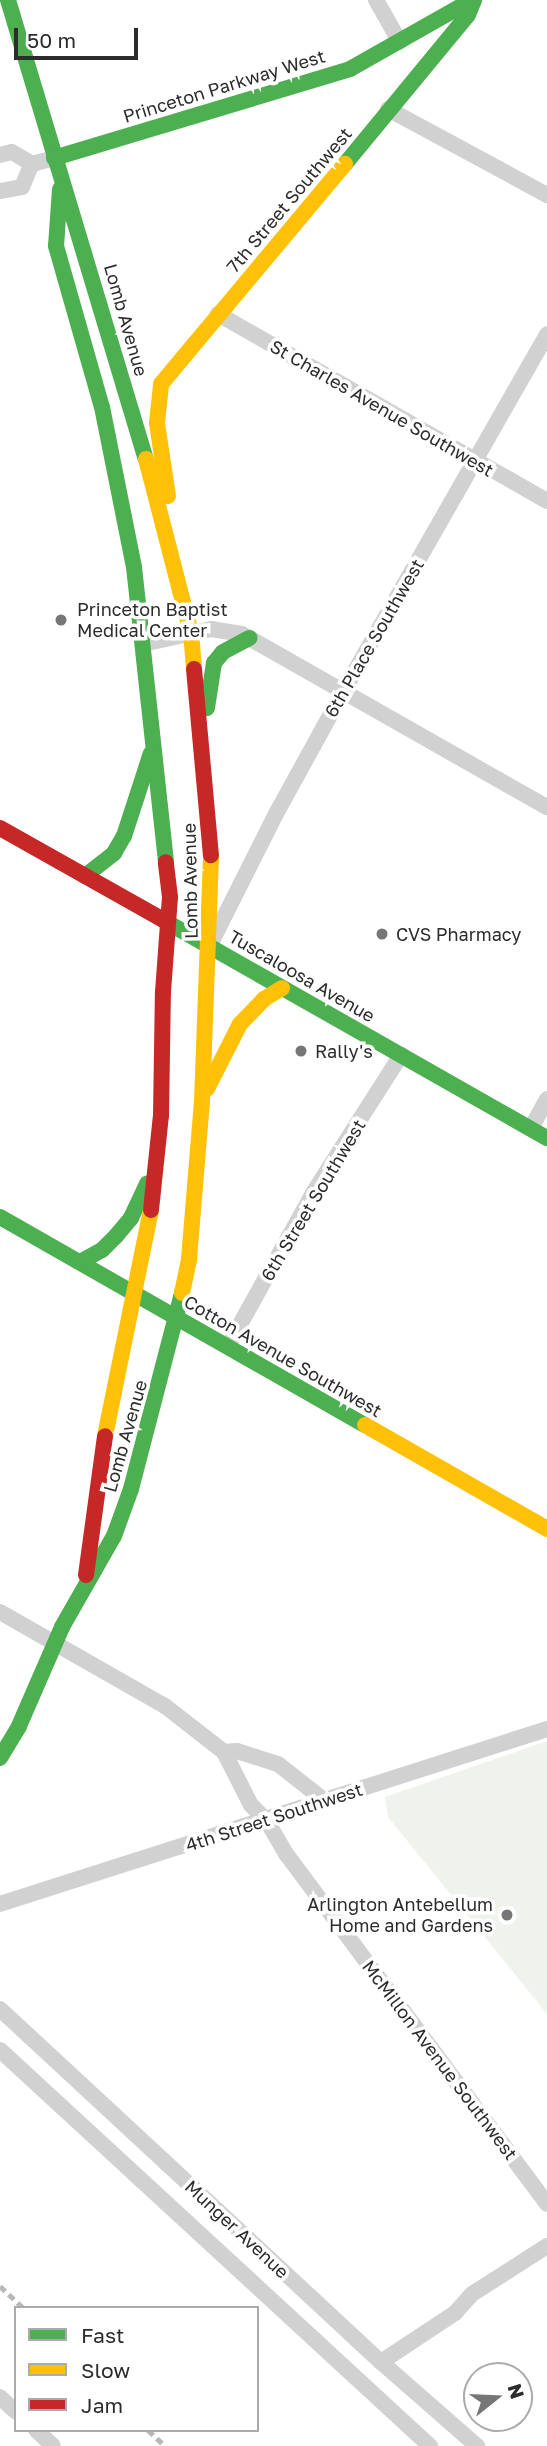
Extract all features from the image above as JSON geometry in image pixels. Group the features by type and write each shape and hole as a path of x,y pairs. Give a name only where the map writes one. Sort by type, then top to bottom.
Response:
{"main road":[{"name":"Lomb Avenue","path":"0,1758 19,1726 54,1644 86,1581 114,1536 131,1489 177,1318 189,1259 202,1102 211,843 191,633 133,412 82,239 60,181 8,0"},
{"name":"Princeton Parkway West","path":"54,158 350,69 473,0"},
{"name":"7th Street Southwest","path":"173,564 166,474 157,423 161,384 218,314 308,212 388,109 468,15 473,0"},
{"name":"Lomb Avenue","path":"60,181 56,246 102,407 134,567 170,874 171,924 163,992 161,1115 153,1199 98,1470 86,1581"},
{"path":"203,760 206,713 214,663 223,652 249,638"},
{"path":"85,876 114,853 124,836 154,740"},
{"name":"Tuscaloosa Avenue","path":"0,828 547,1138"},
{"path":"202,1102 240,1024 264,999 282,988"},
{"path":"79,1262 102,1250 131,1218 156,1164"},
{"name":"Cotton Avenue Southwest","path":"0,1217 547,1530"}],"street":[{"path":"376,0 400,42"},
{"path":"388,109 547,195"},
{"path":"0,156 12,152 32,164 54,158"},
{"path":"0,191 22,187 32,164"},
{"name":"St Charles Avenue Southwest","path":"218,314 547,501"},
{"name":"6th Place Southwest","path":"209,946 343,692 547,334"},
{"path":"143,644 211,629 249,638 547,807"},
{"name":"6th Street Southwest","path":"228,1346 313,1193 401,1055"},
{"path":"531,1128 547,1099"},
{"name":"McMillon Avenue Southwest","path":"0,1612 165,1706 224,1752 251,1805 267,1821 287,1855 540,2182 547,2204"},
{"name":"4th Street Southwest","path":"0,1903 267,1821 547,1729"},
{"path":"224,1752 237,1751 278,1764 325,1801"},
{"name":"Munger Avenue","path":"0,2009 381,2362 477,2446"},
{"name":"Munger Avenue","path":"0,2050 430,2446"},
{"path":"92,2135 111,2112"},
{"path":"381,2362 455,2313 472,2294 547,2246"},
{"path":"291,2320 310,2296"},
{"path":"0,2398 14,2410"},
{"path":"38,2432 53,2446"}],"shaded area":[{"name":"Arlington Antebellum Home and Gardens","path":"547,1741 547,2014 388,1817 385,1797"}],"railway":[{"path":"0,2286 22,2306"},
{"path":"150,2432 165,2446"}],"traffic: fast":[{"path":"8,0 146,459"},
{"path":"54,158 350,69 472,0"},
{"path":"345,164 468,15 474,0"},
{"path":"60,189 56,246 102,407 134,567 166,862"},
{"path":"207,708 214,663 223,652 249,638"},
{"path":"85,876 114,853 124,836 151,753"},
{"path":"163,920 547,1138"},
{"path":"80,1262 102,1250 116,1236 131,1218 147,1183"},
{"path":"0,1217 365,1425"},
{"path":"0,1758 19,1726 62,1627 114,1536 131,1489 182,1293"}],"traffic: slow":[{"path":"168,496 157,423 161,384 345,164"},
{"path":"146,459 191,633 194,669"},
{"path":"182,1293 189,1259 202,1102 211,855"},
{"path":"207,1089 240,1024 264,999 282,988"},
{"path":"105,1436 151,1210"},
{"path":"365,1425 547,1529"}],"traffic: jam":[{"path":"194,669 211,855"},
{"path":"0,828 163,920"},
{"path":"151,1210 161,1115 163,992 170,897 166,862"},
{"path":"86,1575 105,1436"}],"place":[{"name":"Princeton Baptist Medical Center","path":"61,620"},
{"name":"CVS Pharmacy","path":"382,934"},
{"name":"Rally's","path":"301,1051"},
{"name":"Arlington Antebellum Home and Gardens","path":"507,1915"}]}
